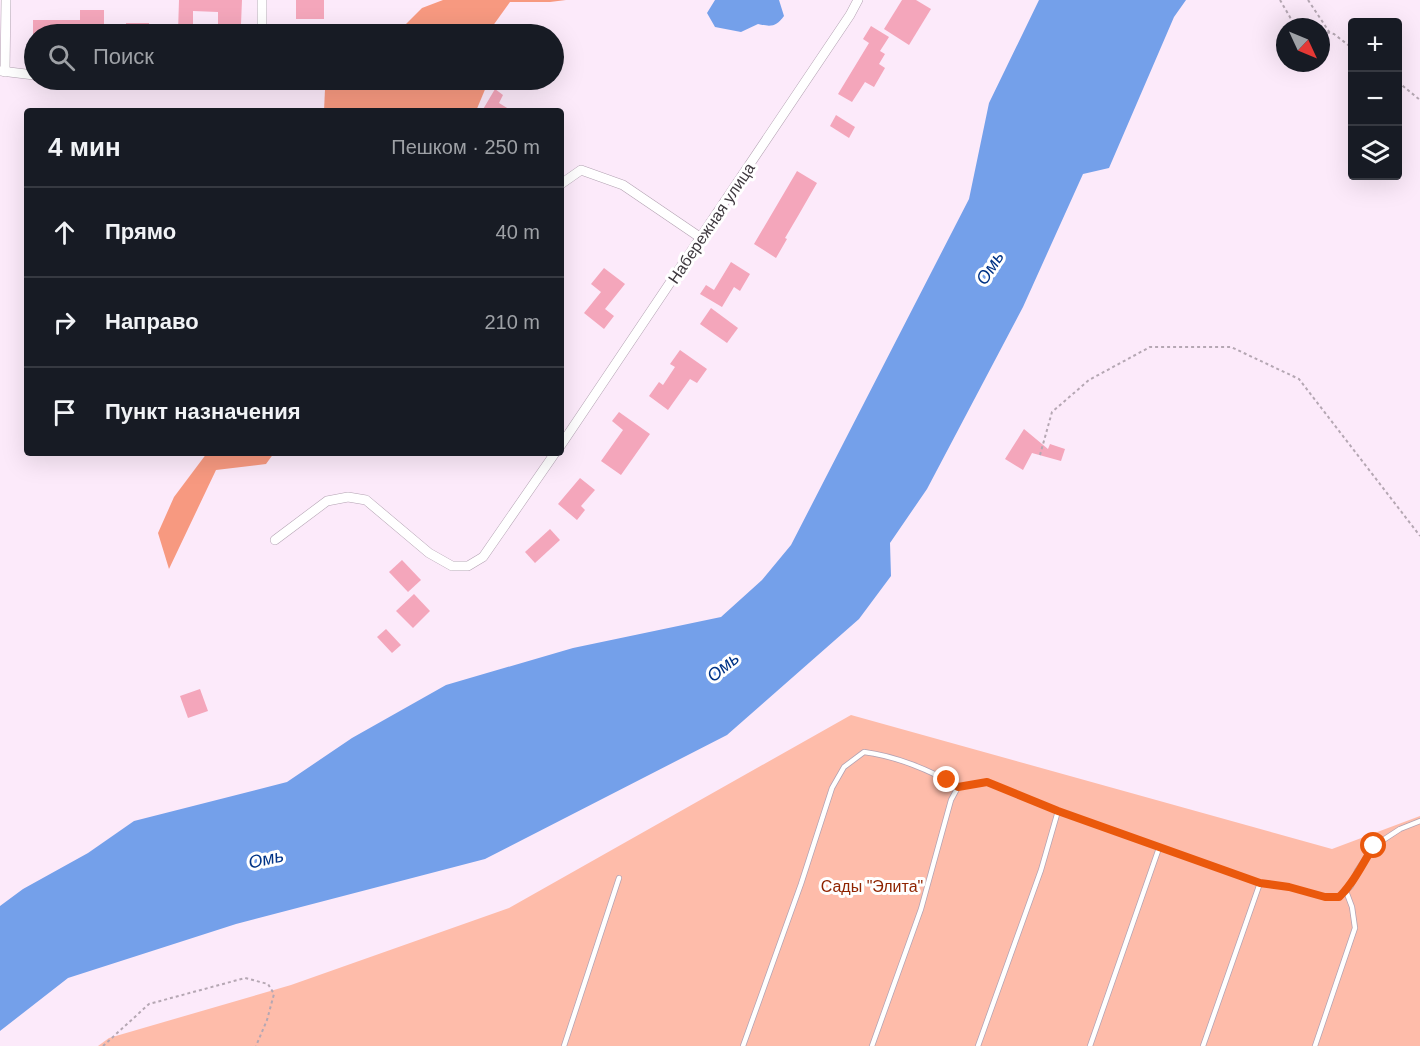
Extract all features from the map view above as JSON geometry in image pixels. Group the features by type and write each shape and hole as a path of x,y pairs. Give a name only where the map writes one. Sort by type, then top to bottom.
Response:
{"street":[{"path":"6,0 3,72 24,74"},
{"path":"262,0 262,24"},
{"name":"Набережная улица","path":"564,441 858,0"},
{"path":"564,182 581,170 623,185 701,238"},
{"path":"275,540 327,501 348,496 366,500 429,553 452,566 468,566 483,557 553,456"}],"lane":[{"path":"743,1046 801,884 832,788 844,767 864,752 880,754 947,780 958,787 987,782 1058,811 1260,883 1289,887 1325,897 1339,897 1351,886 1374,846 1400,829 1420,821"},
{"path":"872,1046 921,909 951,800 958,787"},
{"path":"978,1046 1041,870 1058,811"},
{"path":"1090,1046 1159,848"},
{"path":"564,1046 619,878"},
{"path":"1203,1046 1260,883"},
{"path":"1315,1046 1355,928 1352,907 1346,891"}],"path":[{"path":"1280,0 1290,18"},
{"path":"1308,0 1320,18"},
{"path":"1330,33 1348,44"},
{"path":"1402,85 1420,100"},
{"path":"1040,455 1052,412 1089,380 1150,347 1232,347 1299,379 1420,536"},
{"path":"103,1046 149,1004 245,978 268,984 274,994 267,1020 256,1046"}],"green space":[{"name":"Сады \"Элита\"","path":"851,715 1332,849 1420,816 1420,1046 98,1046 109,1038 291,985 509,908"}],"shaded area":[{"path":"443,0 566,0 510,2 494,24 406,24 422,8"},
{"path":"325,90 485,90 477,108 324,108"},
{"path":"205,456 272,456 266,464 216,470 169,569 158,533 174,497"}],"water":[{"path":"715,0 779,0 784,16 773,25 758,24 741,32 715,27 707,13"},
{"name":"Омь","path":"1039,0 1186,0 1174,17 1109,168 1083,174 1023,307 927,489 890,543 891,576 859,619 727,735 485,859 236,924 68,978 0,1031 0,906 23,889 88,853 134,821 287,782 352,738 446,685 573,648 721,617 762,580 791,545 969,199 989,103"}],"building":[{"path":"179,0 242,0 241,24 218,24 218,12 193,11 193,24 178,24"},
{"path":"296,0 324,0 324,19 296,19"},
{"path":"902,0 916,0 931,9 909,45 884,29"},
{"path":"80,10 104,10 104,24 33,24 33,20 80,20"},
{"path":"126,23 149,23 149,24"},
{"path":"871,26 889,37 880,51 885,54 879,64 885,68 874,87 865,82 852,102 838,94 869,43 863,39"},
{"path":"496,90 503,95 499,103 507,108 484,108"},
{"path":"836,115 855,127 849,138 830,126"},
{"path":"797,171 817,183 776,258 754,244"},
{"path":"731,262 750,274 740,291 734,287 722,307 700,294 706,285 714,290"},
{"path":"604,268 625,284 605,309 614,316 604,329 584,313 601,292 591,284"},
{"path":"711,308 738,328 727,343 700,324"},
{"path":"680,350 707,369 697,383 690,379 668,410 649,396 659,382 663,385 675,367 670,364"},
{"path":"619,412 650,434 621,475 601,461 623,430 612,421"},
{"path":"1024,429 1048,449 1050,444 1065,449 1061,461 1032,453 1023,470 1005,459"},
{"path":"580,478 595,490 581,506 585,510 577,520 558,504"},
{"path":"550,529 560,540 535,563 525,552"},
{"path":"402,560 421,580 408,592 389,572"},
{"path":"414,594 430,611 413,628 396,611"},
{"path":"386,629 401,645 392,653 377,637"},
{"path":"200,689 208,711 188,718 180,696"}],"route":[{"path":"947,780 958,787 987,782 1058,811 1260,883 1289,887 1325,897 1339,897 1351,886 1374,846"}]}
